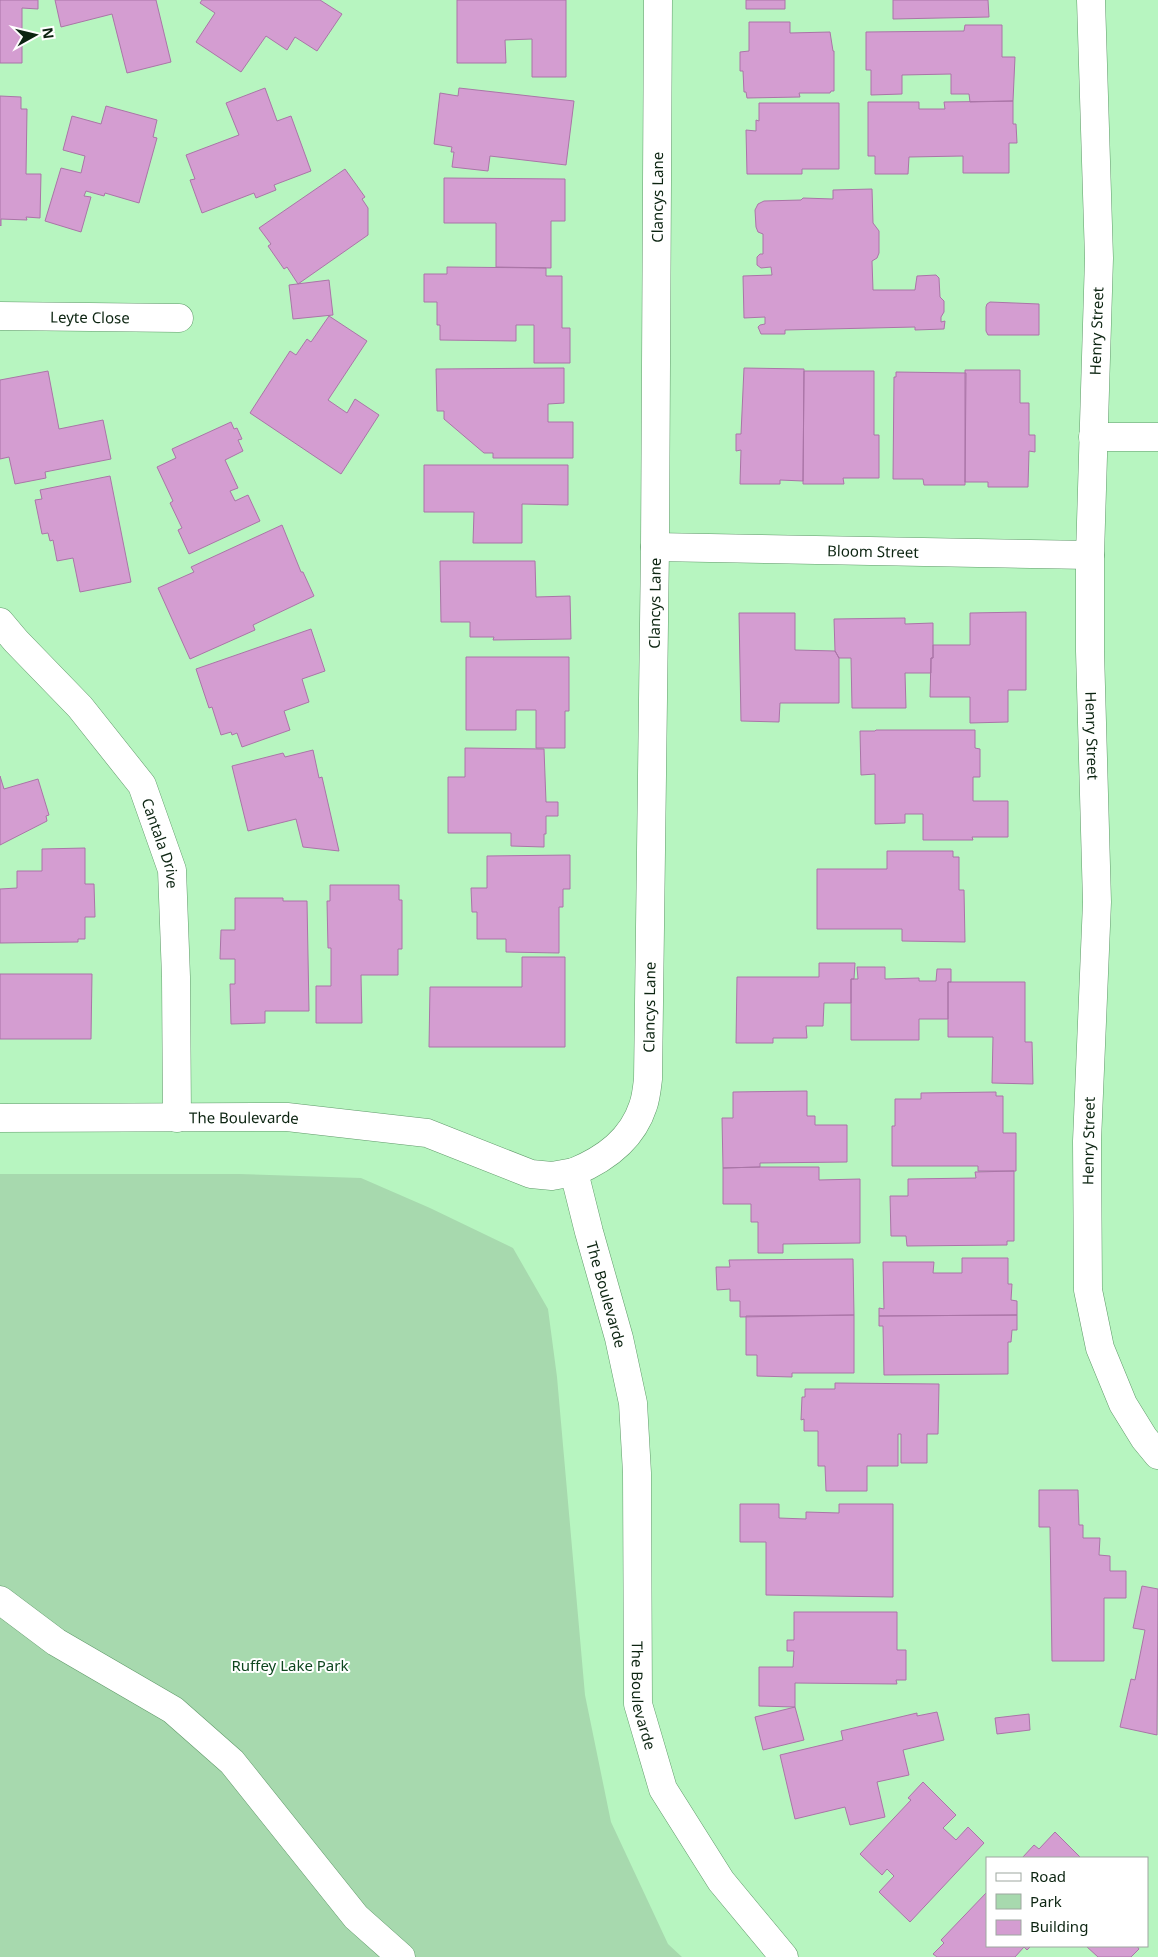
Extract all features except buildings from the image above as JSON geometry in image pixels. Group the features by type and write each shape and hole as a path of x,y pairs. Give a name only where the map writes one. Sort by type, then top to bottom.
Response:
{"street":[{"name":"Clancys Lane","path":"574,1172 598,1162 630,1134 643,1107 648,1079 658,0"},
{"name":"Henry Street","path":"1091,0 1099,258 1090,555 1090,651 1097,902 1087,1141 1088,1290 1100,1348 1123,1404 1144,1438 1158,1455"},
{"name":"Leyte Close","path":"0,316 179,318"},
{"path":"1093,437 1158,437"},
{"name":"Bloom Street","path":"654,547 1090,555"},
{"name":"Cantala Drive","path":"0,622 16,642 80,707 142,785 172,870 176,976 177,1118"},
{"name":"The Boulevarde","path":"0,1118 287,1117 427,1133 532,1174 552,1176 574,1172 619,1338 632,1403 637,1473 638,1704 663,1789 721,1881 784,1957"},
{"path":"0,1600 56,1642 173,1710 232,1762 356,1917 401,1957"}],"green space":[{"name":"Ruffey Lake Park","path":"0,1174 239,1174 361,1178 430,1208 513,1248 548,1309 557,1377 585,1695 611,1822 668,1944 682,1957 0,1957"}]}
